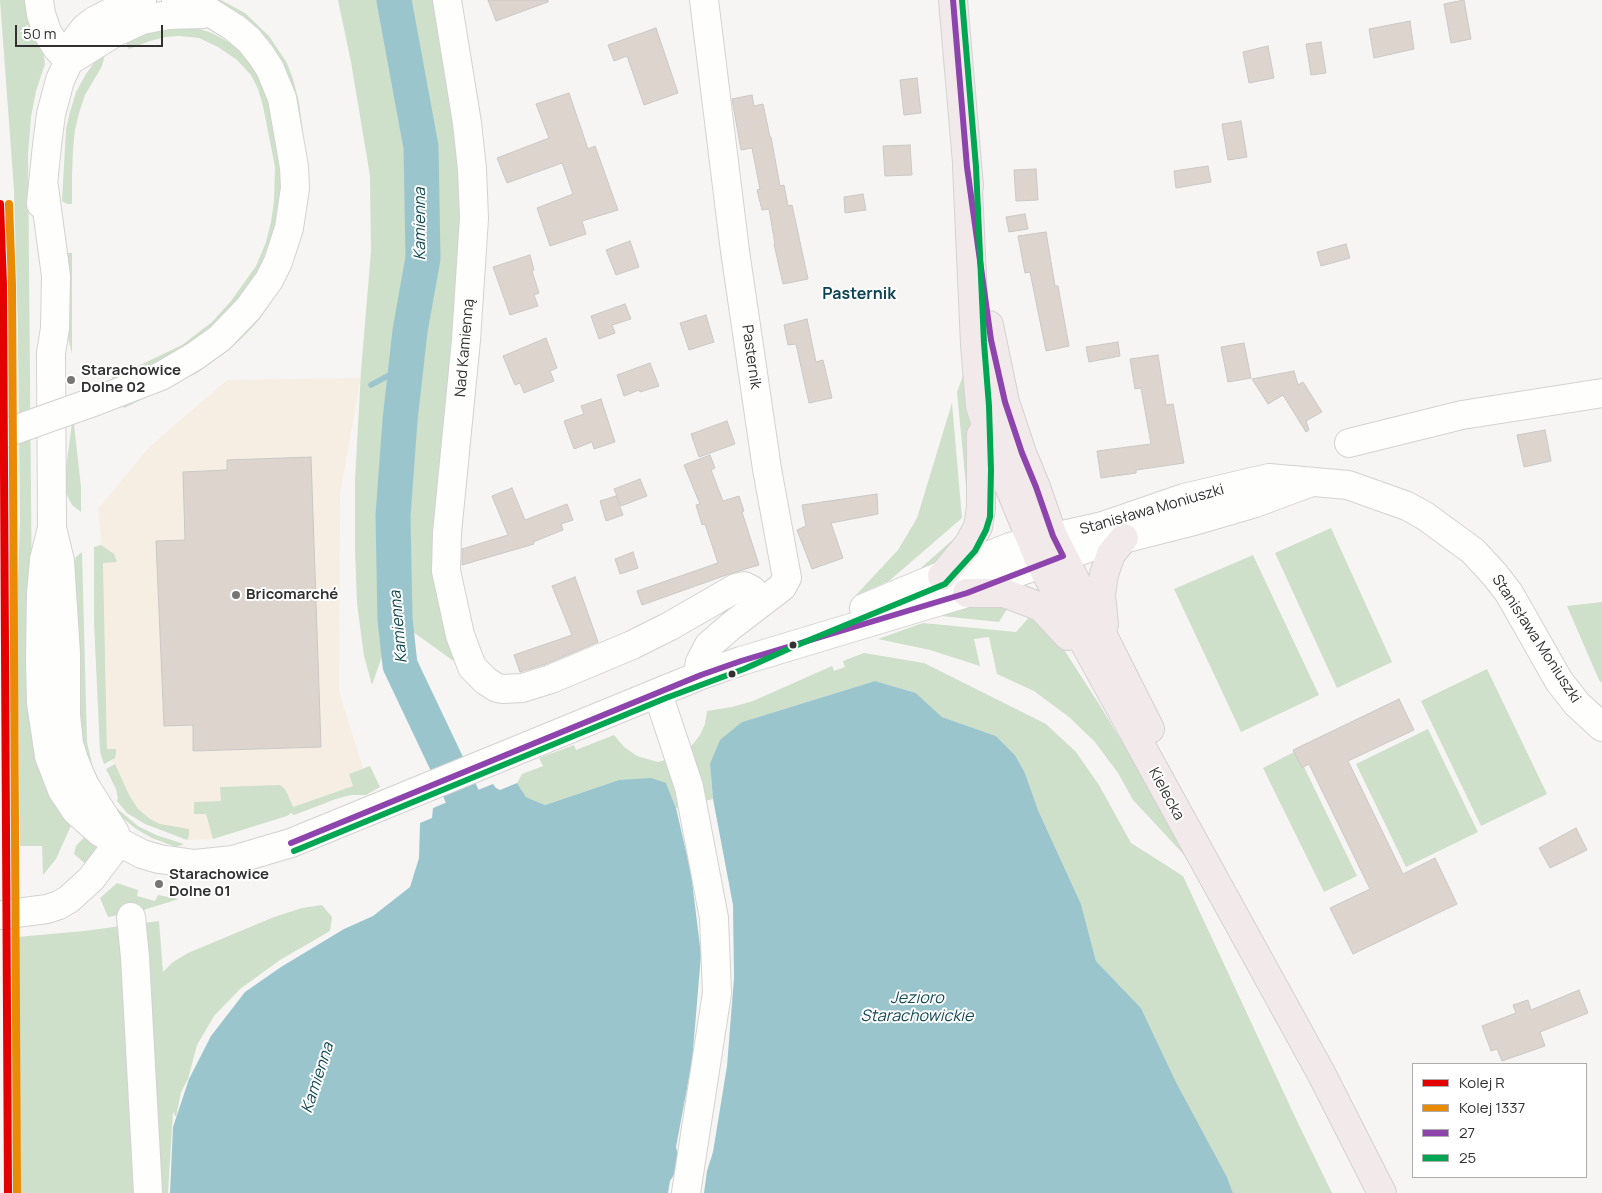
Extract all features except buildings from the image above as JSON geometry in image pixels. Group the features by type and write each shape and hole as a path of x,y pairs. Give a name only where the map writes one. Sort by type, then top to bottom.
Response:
{"main road":[{"path":"942,576 968,546 978,527 981,516 982,470 967,167 953,0"},
{"path":"967,167 991,340 1001,384 1022,454 1036,487 1047,549"},
{"path":"980,406 994,450 1047,549"},
{"path":"1106,638 1101,595 1104,574 1111,554 1124,538"},
{"name":"Kielecka","path":"1047,549 1106,638 1305,1044 1382,1193"},
{"name":"Kielecka","path":"1047,549 1110,692 1305,1044"},
{"path":"967,593 1004,593 1041,607 1064,631 1110,692"}],"street":[{"path":"39,0 41,14 48,32 57,48 69,61"},
{"path":"93,35 94,21 112,10 142,0"},
{"path":"0,435 96,402 161,376 195,356 233,326 259,296 269,280 284,246 293,208 295,188 294,167 282,98 270,69 261,55 242,34 221,19 197,6 176,0"},
{"name":"Nad Kamienną","path":"447,0 467,123 472,169 474,218 466,340 447,533 446,570 460,634 470,664 478,675 492,685 503,689 529,686 551,679 655,633 736,588 744,586 752,590 760,603"},
{"name":"Pasternik","path":"701,675 698,668 709,645 782,587 787,578 767,470 735,251 704,0"},
{"path":"55,8 69,40 69,61"},
{"path":"55,8 75,26 93,35"},
{"path":"221,19 201,14 168,15 75,41 69,61 60,80 51,114 47,144 44,187 56,276 55,328 51,353 52,528 60,561 66,654 66,715 69,744 74,760 84,784 112,828 118,842 142,854 159,859 195,864 233,860 291,843 701,675 967,593 1021,571 1047,549"},
{"path":"1349,442 1462,415 1602,393"},
{"name":"Stanisława Moniuszki","path":"1047,549 1103,526 1184,498 1269,478 1348,485 1407,506 1425,516 1460,541 1485,563 1506,589 1559,681 1577,704 1602,727"},
{"name":"Stanisława Moniuszki","path":"1047,549 1124,538 1190,522 1255,503 1309,483"},
{"path":"742,661 792,638 1010,547 1047,549"},
{"path":"662,706 689,787 714,918 717,993 686,1193"},
{"path":"0,915 47,909 69,899 92,879 118,842"},
{"path":"131,917 135,957 148,1193"}],"shaded area":[{"path":"361,378 340,494 339,691 363,768 349,774 354,786 292,807 287,793 220,787 221,801 194,802 206,814 213,839 187,840 145,824 126,794 107,749 103,563 98,509 148,448 227,380"}],"green space":[{"path":"0,0 28,0 43,50 45,64 36,91 31,117 28,155 33,714 74,819 56,859 43,875 42,846 20,846 17,606 20,521 18,332 14,190"},
{"path":"212,0 221,0 245,13 269,36 287,63 299,102 307,166 307,202 304,219 298,246 281,288 259,320 244,336 230,349 197,373 124,408 122,404 274,292 294,95 281,59 270,42 242,16 224,4"},
{"path":"338,0 434,0 459,151 462,214 439,498 441,601 449,645 455,662 395,619 372,685 364,656 357,603 355,550 355,480 361,371 371,251 370,176 351,62"},
{"path":"194,27 212,33 230,43 247,57 259,75 266,92 278,149 280,200 276,224 259,270 246,292 214,327 172,357 114,382 112,377 182,345 212,322 231,301 256,266 266,242 271,222 275,167 263,106 251,75 237,60 218,47 199,38 166,37 129,49 123,37 138,30"},
{"path":"106,50 102,66 85,95 79,113 73,149 72,204 67,204 62,201 66,129 70,112 76,92 86,74"},
{"path":"67,253 72,253 72,354 64,321"},
{"path":"966,368 972,444 968,507 957,392"},
{"path":"952,403 962,518 889,581 855,596 898,550 917,518"},
{"path":"73,415 81,487 81,512 72,505 65,491 65,476"},
{"path":"967,527 959,545 929,569 913,575"},
{"path":"1331,528 1392,662 1337,688 1275,553"},
{"path":"101,545 114,554 117,562 103,563 107,749 116,749 115,758 104,764 100,752 94,622 94,547"},
{"path":"82,552 87,742 92,764 100,783 99,794 82,760 72,572 76,557"},
{"path":"1253,555 1319,695 1241,732 1174,589"},
{"path":"1602,602 1602,683 1567,606"},
{"path":"1010,604 999,622 931,615 973,605"},
{"path":"1031,615 1059,642 1099,704 1202,874 1133,800 1118,773 1095,742 1069,717 1034,691 997,674 989,637 974,639 980,666 930,650 878,639 923,623 1016,632"},
{"path":"864,653 924,663 1046,724 1076,752 1099,785 1131,843 1183,876 1332,1193 1233,1193 1227,1177 1176,1082 1141,1008 1096,961 1081,904 1038,810 1025,773 1015,755 996,736 942,717 916,693 875,681 742,722 710,764 713,799 676,808 666,783 619,780 545,805 526,797 517,783 522,774 543,766 539,758 574,745 576,750 614,735 624,747 637,756 658,762 676,757 689,749 700,735 705,724 707,711 753,701 832,666 834,671 845,667 843,661"},
{"path":"1487,669 1547,794 1481,826 1421,701"},
{"path":"1428,729 1478,832 1406,867 1356,764"},
{"path":"1294,752 1302,768 1304,767 1357,876 1324,892 1263,768"},
{"path":"115,764 129,795 138,809 150,819 160,824 189,829 187,840 145,824 127,813 117,801 116,789 106,769"},
{"path":"370,766 380,787 366,795 351,795 336,799 294,815 291,813 287,816 213,839 206,814 194,814 194,802 221,801 220,787 280,785 287,793 293,807 353,786 349,774"},
{"path":"114,806 138,826 156,835 184,844 176,847 152,838 136,829 112,809"},
{"path":"88,833 95,842 97,849 88,866 74,854 76,846"},
{"path":"117,883 138,890 137,896 155,901 158,895 179,899 140,911 108,917 100,898"},
{"path":"322,905 332,917 330,931 280,960 240,989 214,1016 197,1045 188,1079 181,1092 176,1117 173,1112 168,1193 21,1193 17,937 84,931 159,921 163,972 173,962 188,953 274,917 302,908"}],"water":[{"name":"Jezioro Starachowickie","path":"875,681 916,693 942,717 996,736 1015,755 1025,773 1038,810 1081,904 1096,961 1141,1008 1176,1082 1227,1177 1233,1193 704,1193 707,1171 713,1152 727,1066 734,978 733,905 713,799 710,764 720,740 742,722"},
{"path":"651,778 666,783 676,808 691,873 701,955 692,1062 676,1147 680,1165 670,1181 668,1193 170,1193 173,1127 189,1079 211,1036 245,992 281,967 344,929 373,916 410,887 419,858 420,823 432,818 433,808 457,798 461,802 468,800 468,794 493,784 500,790 517,783 526,797 545,805 619,780"}],"waterway":[{"name":"Kamienna","path":"394,0 421,147 423,258 410,331 400,420 393,516 395,619 400,665 465,802 469,831 459,846"},
{"path":"371,385 406,366"}],"rail line":[{"name":"R","path":"0,204 3,285 8,1193"},
{"name":"1337","path":"9,204 12,285 17,1193"}],"transit line":[{"name":"27","path":"291,843 701,675 741,661 967,593 1063,556 1053,536 1022,453 1005,402 991,340 967,167 953,0"},
{"name":"25","path":"294,851 666,698 744,669 945,584 975,551 986,530 990,517 991,470 976,167 962,0"}],"place":[{"name":"Starachowice Dolne 02","path":"71,380"},
{"name":"Bricomarché","path":"236,595"},
{"name":"Starachowice Dolne 01","path":"159,884"}],"district":[{"name":"Pasternik","path":"859,295"}]}
